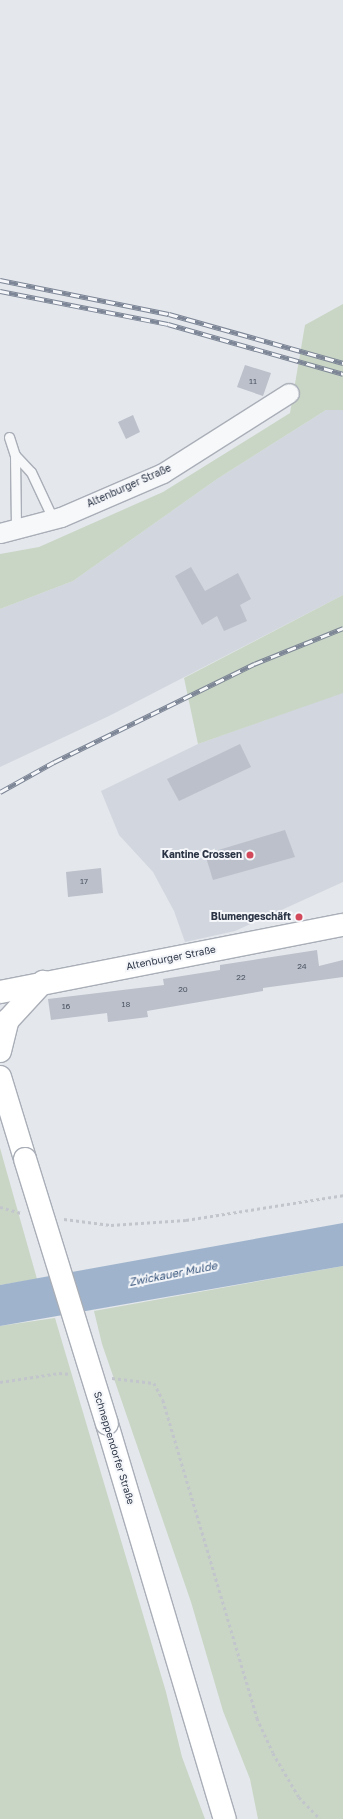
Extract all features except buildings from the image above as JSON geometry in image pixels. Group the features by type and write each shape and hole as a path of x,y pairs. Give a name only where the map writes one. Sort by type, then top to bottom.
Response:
{"street":[{"name":"Altenburger Straße","path":"8,531 53,519 163,473 289,393"},
{"name":"Altenburger Straße","path":"0,992 43,982 343,925"},
{"path":"0,1051 8,1020 43,982"},
{"name":"Schneppendorfer Straße","path":"0,1078 107,1424 225,1819"}],"lane":[{"path":"8,531 15,455 9,437"},
{"path":"15,455 31,472 53,519"}],"path":[{"path":"111,1224 186,1220 343,1195"},
{"path":"0,1207 9,1212"},
{"path":"0,1382 59,1373 75,1375"},
{"path":"106,1378 154,1383 163,1400 257,1718 273,1753 299,1797 320,1819"}],"shaded area":[{"path":"326,410 343,410 343,595 109,716 0,767 0,609 73,581 217,479"},
{"path":"343,692 343,882 235,931 185,942 174,911 153,872 119,835 101,791 198,744"}],"green space":[{"path":"343,304 343,410 326,410 217,479 73,581 0,609 0,554 39,547 163,492 290,413 305,325"},
{"path":"343,595 343,693 198,744 184,678"},
{"path":"0,1148 37,1279 0,1285"},
{"path":"343,1266 343,1819 258,1819 250,1779 223,1711 191,1602 102,1344 94,1311"},
{"path":"55,1318 166,1692 182,1757 205,1819 0,1819 0,1326"}],"water":[{"name":"Zwickauer Mulde","path":"343,1223 343,1266 0,1326 0,1285"}],"railway":[{"path":"0,280 169,314 343,363"},
{"path":"0,291 168,324 343,374"},
{"path":"0,792 54,762 254,664 343,628"}],"place":[{"name":"Kantine Crossen","path":"250,855"},
{"name":"Blumengeschäft","path":"299,917"}]}
